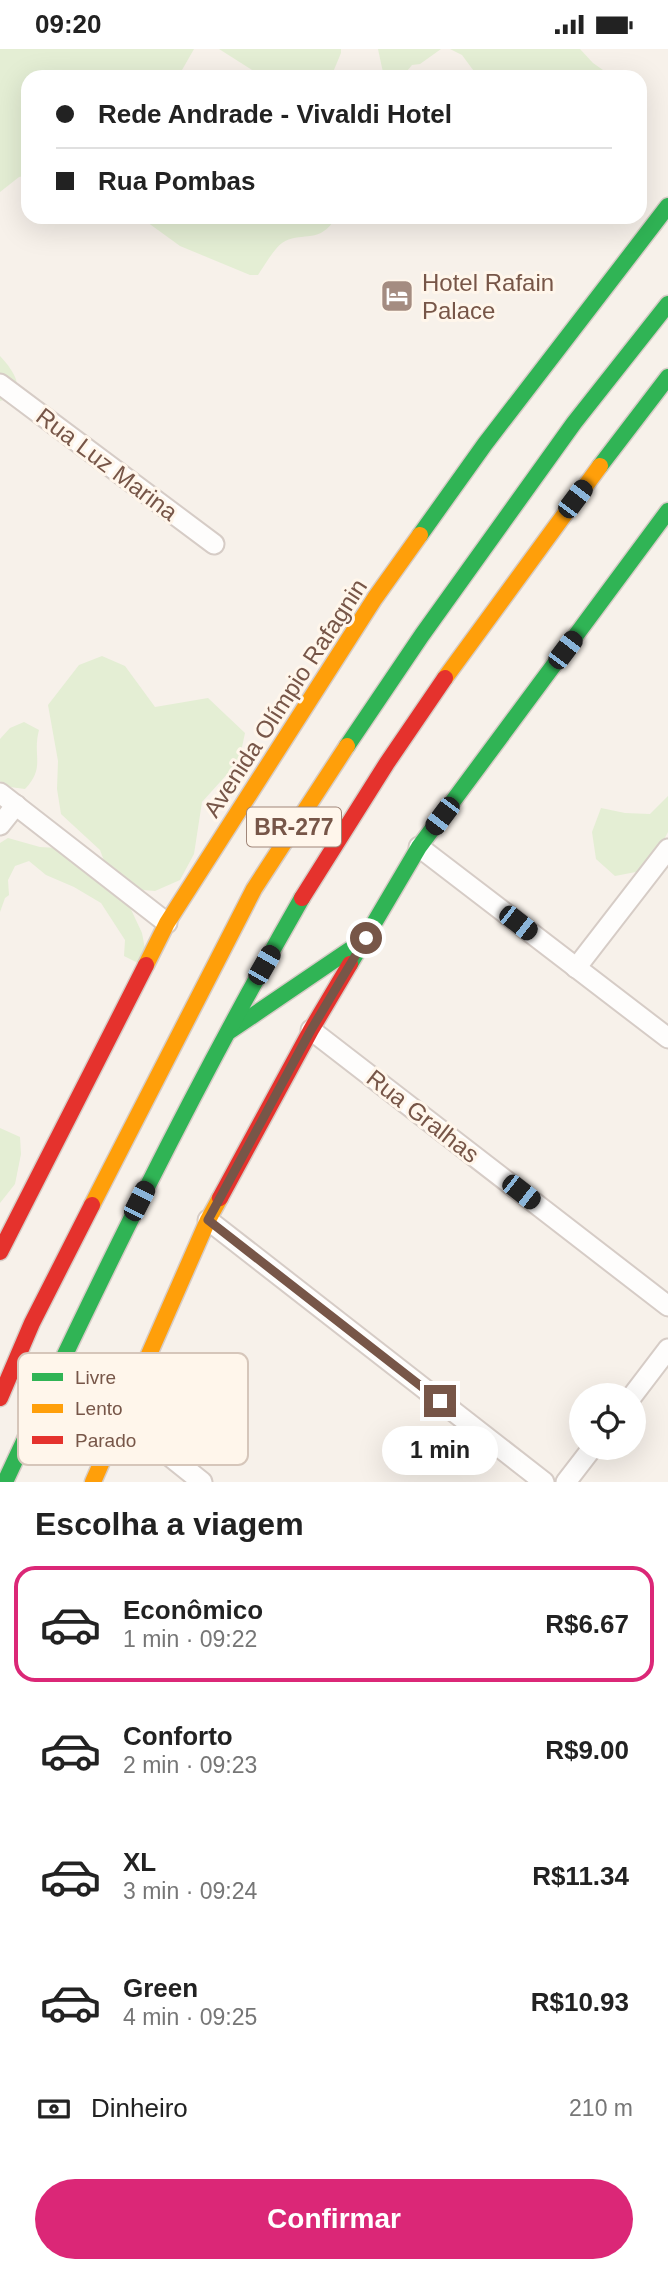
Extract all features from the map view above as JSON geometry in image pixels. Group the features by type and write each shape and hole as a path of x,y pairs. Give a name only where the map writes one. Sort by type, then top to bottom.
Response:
{"main road":[{"name":"Avenida Olímpio Rafagnin","path":"2,1244 167,923 375,598 485,444 668,205"},
{"name":"BR-277","path":"19,1353 32,1323 254,889 422,635 574,423 668,304"},
{"name":"BR-277","path":"65,1353 103,1272 224,1035 303,896 363,800 512,581 668,377"},
{"path":"149,1353 208,1220 311,1030 419,847 668,511"},
{"path":"224,1035 366,938"},
{"name":"BR-277","path":"0,1398 18,1356"},
{"name":"BR-277","path":"5,1482 18,1454"},
{"path":"93,1482 100,1465"}],"street":[{"name":"Rua Luz Marina","path":"0,384 214,544"},
{"path":"0,825 8,799 167,923"},
{"path":"419,847 668,1038"},
{"path":"576,968 668,849"},
{"name":"Rua Gralhas","path":"311,1030 668,1306"},
{"path":"208,1220 544,1482"},
{"path":"642,1383 668,1349"},
{"path":"566,1482 583,1460"},
{"path":"181,1465 202,1482"}],"green space":[{"path":"0,49 194,49 182,70 21,70 21,177 0,192"},
{"path":"219,49 341,49 334,70 252,70"},
{"path":"378,49 441,49 408,70 382,70"},
{"path":"450,49 580,49 603,70 473,70 462,55"},
{"path":"150,224 331,224 321,233 282,243 258,275 250,275 180,246"},
{"path":"0,356 14,375 17,388 9,398 0,401"},
{"path":"102,656 125,666 155,707 208,698 245,733 239,761 202,802 194,854 180,880 155,891 131,889 109,874 100,850 61,814 57,789 58,761 48,705 79,665"},
{"path":"24,722 39,730 37,768 25,789 10,787 0,781 0,739 10,728"},
{"path":"668,796 668,832 658,851 641,871 615,876 596,859 592,832 601,808 650,814"},
{"path":"8,838 40,847 57,848 128,903 142,933 145,949 138,963 124,956 125,940 101,903 46,875 29,861 15,866 8,880 9,895 5,898 0,912 0,843"},
{"path":"0,1128 20,1137 21,1154 15,1184 0,1203"}],"traffic: fast":[{"path":"420,535 485,444 668,206"},
{"path":"347,746 422,635 574,423 668,304"},
{"path":"600,466 668,377"},
{"path":"350,964 419,847 668,511"},
{"path":"66,1353 147,1187 302,898"},
{"path":"230,1031 367,938"},
{"path":"5,1482 18,1455"}],"traffic: slow":[{"path":"445,678 600,466"},
{"path":"146,965 167,923 375,598 420,535"},
{"path":"92,1205 254,889 347,746"},
{"path":"150,1353 220,1198"},
{"path":"93,1482 100,1465"}],"traffic: jam":[{"path":"302,898 387,763 445,678"},
{"path":"220,1198 350,964"},
{"path":"0,1252 146,965"},
{"path":"19,1353 92,1205"},
{"path":"0,1398 18,1356"}],"place":[{"name":"Hotel Rafain Palace","path":"397,296"}],"route":[{"path":"366,938 311,1030 208,1220 440,1401"}]}
